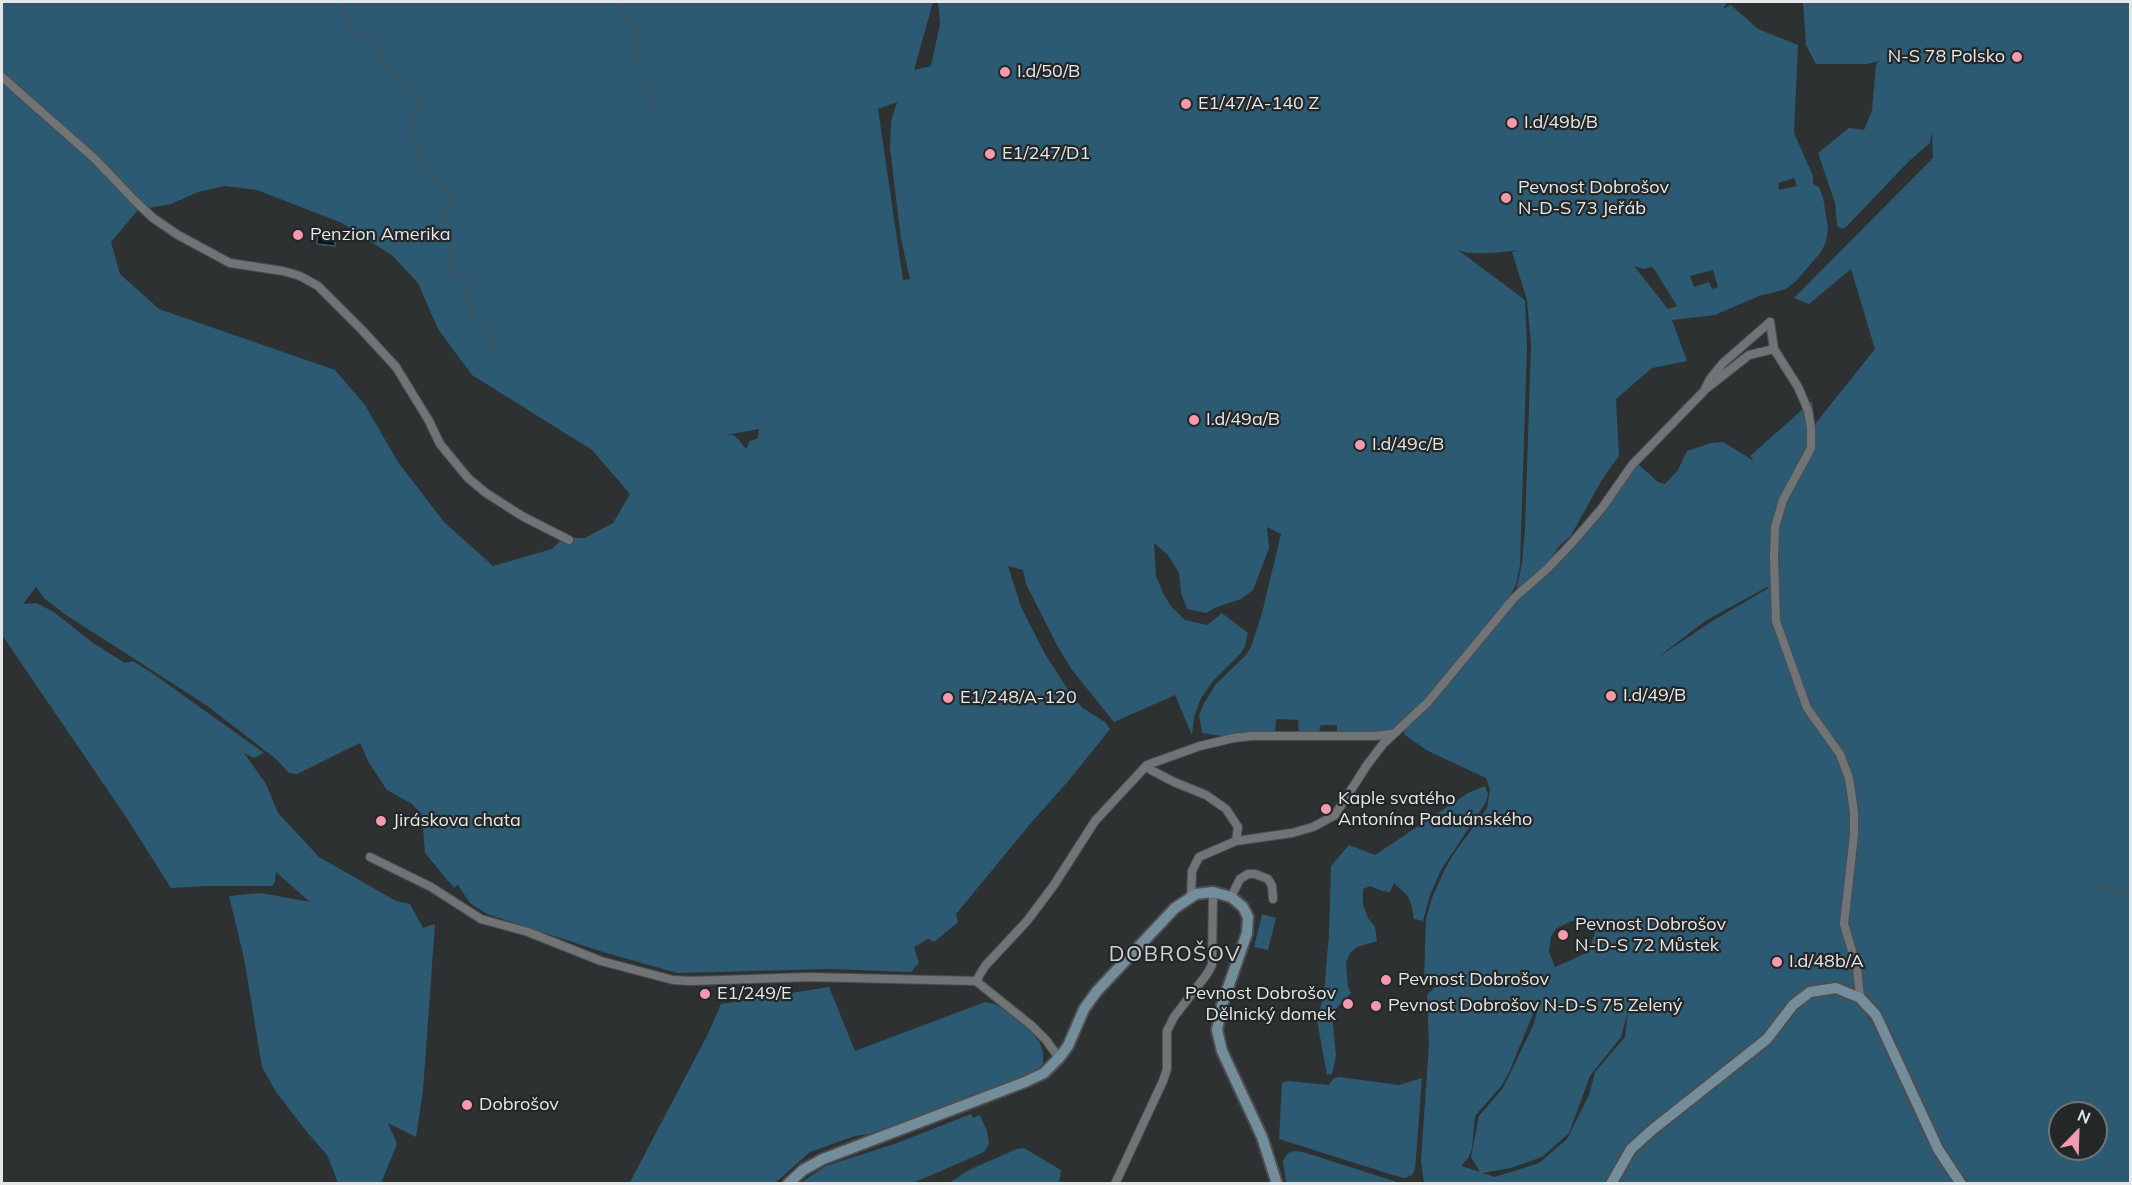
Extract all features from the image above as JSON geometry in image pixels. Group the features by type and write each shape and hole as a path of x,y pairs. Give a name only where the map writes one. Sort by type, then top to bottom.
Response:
{"street":[{"path":"2,77 95,159 153,218 178,235 230,263 283,271 300,276 318,286 396,367 429,421 440,444 468,478 486,493 522,516 569,540"},
{"path":"1704,391 1710,379 1724,363 1770,322 1774,350 1798,387 1808,410 1811,448 1783,500 1775,527 1776,621 1807,708 1840,754 1849,778 1854,812 1854,835 1844,924 1857,968 1860,998"},
{"path":"976,981 985,966 1027,921 1054,885 1095,821 1147,765 1200,746 1234,738 1374,736 1392,734 1400,730 1428,702 1514,598 1553,564 1590,523 1640,456 1704,391 1749,355 1774,350"},
{"path":"1191,896 1192,871 1199,857 1236,841 1292,833 1313,827 1335,815 1367,765 1392,734"},
{"path":"1147,765 1151,770 1217,802 1232,816 1238,827 1256,837"},
{"path":"1236,841 1238,827"},
{"path":"370,857 431,887 481,918 544,938 601,961 673,980 809,977 976,981 1032,1026 1059,1058"},
{"path":"1231,897 1240,879 1248,874 1255,874 1268,879 1272,886 1273,899"},
{"path":"1115,1184 1147,1112 1161,1087 1167,1069 1166,1039 1170,1024 1212,964 1213,892"},
{"path":"788,1184 808,1167 823,1159 1036,1077 1050,1068 1068,1046 1084,1009 1093,996 1175,908 1191,896 1213,892 1231,897 1246,911 1248,924 1243,945 1222,1005 1216,1030 1222,1051 1262,1137 1277,1184"},
{"path":"1611,1184 1631,1149 1767,1040 1793,1005 1810,992 1836,988 1860,998 1876,1015 1938,1149 1961,1184"}],"shaded area":[{"path":"2,2 933,2 914,70 931,66 940,24 938,2 1727,2 1723,9 1731,5 1758,29 1798,45 1794,133 1813,176 1813,184 1819,187 1823,197 1828,228 1826,242 1821,252 1786,289 1759,296 1715,315 1672,320 1687,361 1652,368 1616,399 1619,456 1603,478 1570,537 1561,544 1546,565 1516,592 1522,563 1525,527 1531,346 1527,300 1512,252 1520,250 1467,253 1458,250 1525,300 1527,348 1520,565 1516,585 1508,599 1426,700 1389,732 1337,734 1337,725 1321,725 1318,734 1299,734 1298,720 1276,719 1275,733 1228,737 1202,733 1199,715 1204,703 1216,684 1245,656 1251,647 1262,613 1281,534 1267,527 1269,548 1253,590 1241,599 1206,613 1187,609 1181,593 1179,573 1168,555 1154,543 1156,576 1170,605 1185,620 1207,625 1222,613 1248,633 1241,653 1213,681 1201,698 1194,717 1192,735 1175,695 1114,722 1072,670 1058,647 1026,584 1023,570 1008,566 1021,607 1045,654 1074,699 1083,708 1105,722 1110,729 956,914 958,922 934,942 928,939 914,947 919,963 911,972 830,969 677,973 603,952 487,914 470,903 458,885 454,888 425,853 422,815 412,804 387,790 369,763 360,743 297,774 289,773 276,759 206,705 66,615 45,599 36,587 23,604 36,603 54,612 93,643 125,663 133,661 152,673 264,753 254,758 244,753 266,784 278,813 319,857 396,901 410,904 423,928 435,924 423,1091 416,1137 388,1123 397,1144 381,1183 338,1183 327,1155 276,1092 262,1067 244,958 229,896 261,893 310,902 276,872 272,886 171,888 126,817 2,635","holes":["897,102 891,121 890,148 901,239 910,279 903,280 878,109","1794,178 1797,186 1779,190 1778,183","224,186 257,190 342,223 393,256 418,283 438,329 472,375 592,450 630,494 613,523 585,538 563,538 552,549 493,566 444,522 398,462 365,405 335,370 159,309 120,274 111,242 138,210 171,204 198,192","1634,266 1654,269 1677,306 1668,309","1713,270 1718,287 1712,289 1709,282 1694,287 1690,276","759,429 758,438 750,441 746,449 733,435 726,435"]},
{"path":"1803,2 2130,2 2130,1183 1966,1183 1942,1147 1879,1012 1864,994 1849,986 1836,983 1808,987 1790,1001 1763,1036 1627,1146 1605,1183 1424,1183 1421,1161 1429,1044 1427,995 1444,978 1442,975 1424,979 1426,919 1444,871 1487,808 1490,790 1486,778 1428,751 1405,735 1403,730 1431,702 1514,604 1592,527 1638,464 1658,482 1665,484 1678,470 1687,451 1711,443 1723,442 1754,461 1750,456 1812,401 1815,424 1875,349 1851,269 1809,304 1794,298 1933,158 1932,132 1930,143 1908,162 1847,226 1843,229 1837,226 1835,203 1818,153 1849,128 1864,130 1872,110 1876,64 1879,61 1867,64 1816,64 1806,45","holes":["1769,586 1767,589 1714,620 1657,658 1705,621","1577,918 1595,932 1589,952 1555,967 1549,952 1551,936 1557,928 1576,921","1541,999 1533,1026 1503,1088 1479,1116 1471,1157 1480,1172 1461,1166 1469,1157 1472,1149 1475,1116 1502,1085","1628,1011 1625,1037 1595,1072 1589,1095 1567,1139 1539,1163 1495,1177 1482,1173 1511,1168 1542,1157 1569,1133 1590,1076 1621,1037"]},
{"path":"318,233 335,235 335,246 317,244"},
{"path":"1485,786 1488,794 1486,802 1441,870 1430,895 1423,921 1414,919 1408,896 1394,883 1390,892 1370,886 1363,889 1363,904 1368,918 1375,927 1377,941 1357,947 1350,953 1346,963 1348,986 1351,993 1332,1013 1336,1056 1332,1074 1327,1075 1317,1020 1324,994 1331,866 1349,845 1375,855 1468,793"},
{"path":"1262,914 1276,918 1268,950 1254,947"},
{"path":"829,987 855,1051 985,1002 995,1004 1005,1010 1031,1032 1040,1043 1043,1064 1034,1073 869,1134 855,1136 810,1152 775,1183 629,1184 707,1036 721,1004"},
{"path":"1835,993 1857,1001 1877,1030 1934,1151 1955,1183 1616,1184 1635,1153 1655,1134 1770,1043 1797,1008 1812,996"},
{"path":"1334,1078 1399,1085 1422,1078 1415,1169 1412,1175 1404,1178 1396,1176 1279,1139 1282,1083 1288,1081 1329,1085"},
{"path":"971,1114 973,1118 980,1115 987,1131 989,1143 984,1152 925,1178 910,1184 800,1183 826,1166 897,1143"},
{"path":"1024,1148 1061,1170 1059,1183 949,1183 969,1170"},
{"path":"1294,1151 1400,1183 1286,1183 1283,1161 1288,1153"}],"waterway":[{"path":"339,2 354,31 381,53 384,63 419,96 419,105 413,123 418,146 416,154 431,174 455,198 452,203 441,207 440,211 450,229 447,234 452,247 448,262 457,273 471,283 472,290 466,294 472,310 470,315 475,322 495,334 490,359"},
{"path":"617,2 639,37 634,53 654,105"},
{"path":"2097,888 2130,894"}],"place":[{"name":"N-S 78 Polsko","path":"2017,57"},
{"name":"I.d/50/B","path":"1005,72"},
{"name":"E1/47/A-140 Z","path":"1186,104"},
{"name":"I.d/49b/B","path":"1512,123"},
{"name":"E1/247/D1","path":"990,154"},
{"name":"Pevnost Dobrošov N-D-S 73 Jeřáb","path":"1506,198"},
{"name":"Penzion Amerika","path":"298,235"},
{"name":"I.d/49a/B","path":"1194,420"},
{"name":"I.d/49c/B","path":"1360,445"},
{"name":"I.d/49/B","path":"1611,696"},
{"name":"E1/248/A-120","path":"948,698"},
{"name":"Kaple svatého Antonína Paduánského","path":"1326,809"},
{"name":"Jiráskova chata","path":"381,821"},
{"name":"Pevnost Dobrošov N-D-S 72 Můstek","path":"1563,935"},
{"name":"I.d/48b/A","path":"1777,962"},
{"name":"Pevnost Dobrošov","path":"1386,980"},
{"name":"E1/249/E","path":"705,994"},
{"name":"Pevnost Dobrošov Dělnický domek","path":"1348,1004"},
{"name":"Pevnost Dobrošov N-D-S 75 Zelený","path":"1376,1006"},
{"name":"Dobrošov","path":"467,1105"}],"district":[{"name":"DOBROŠOV","path":"1175,955"}]}
